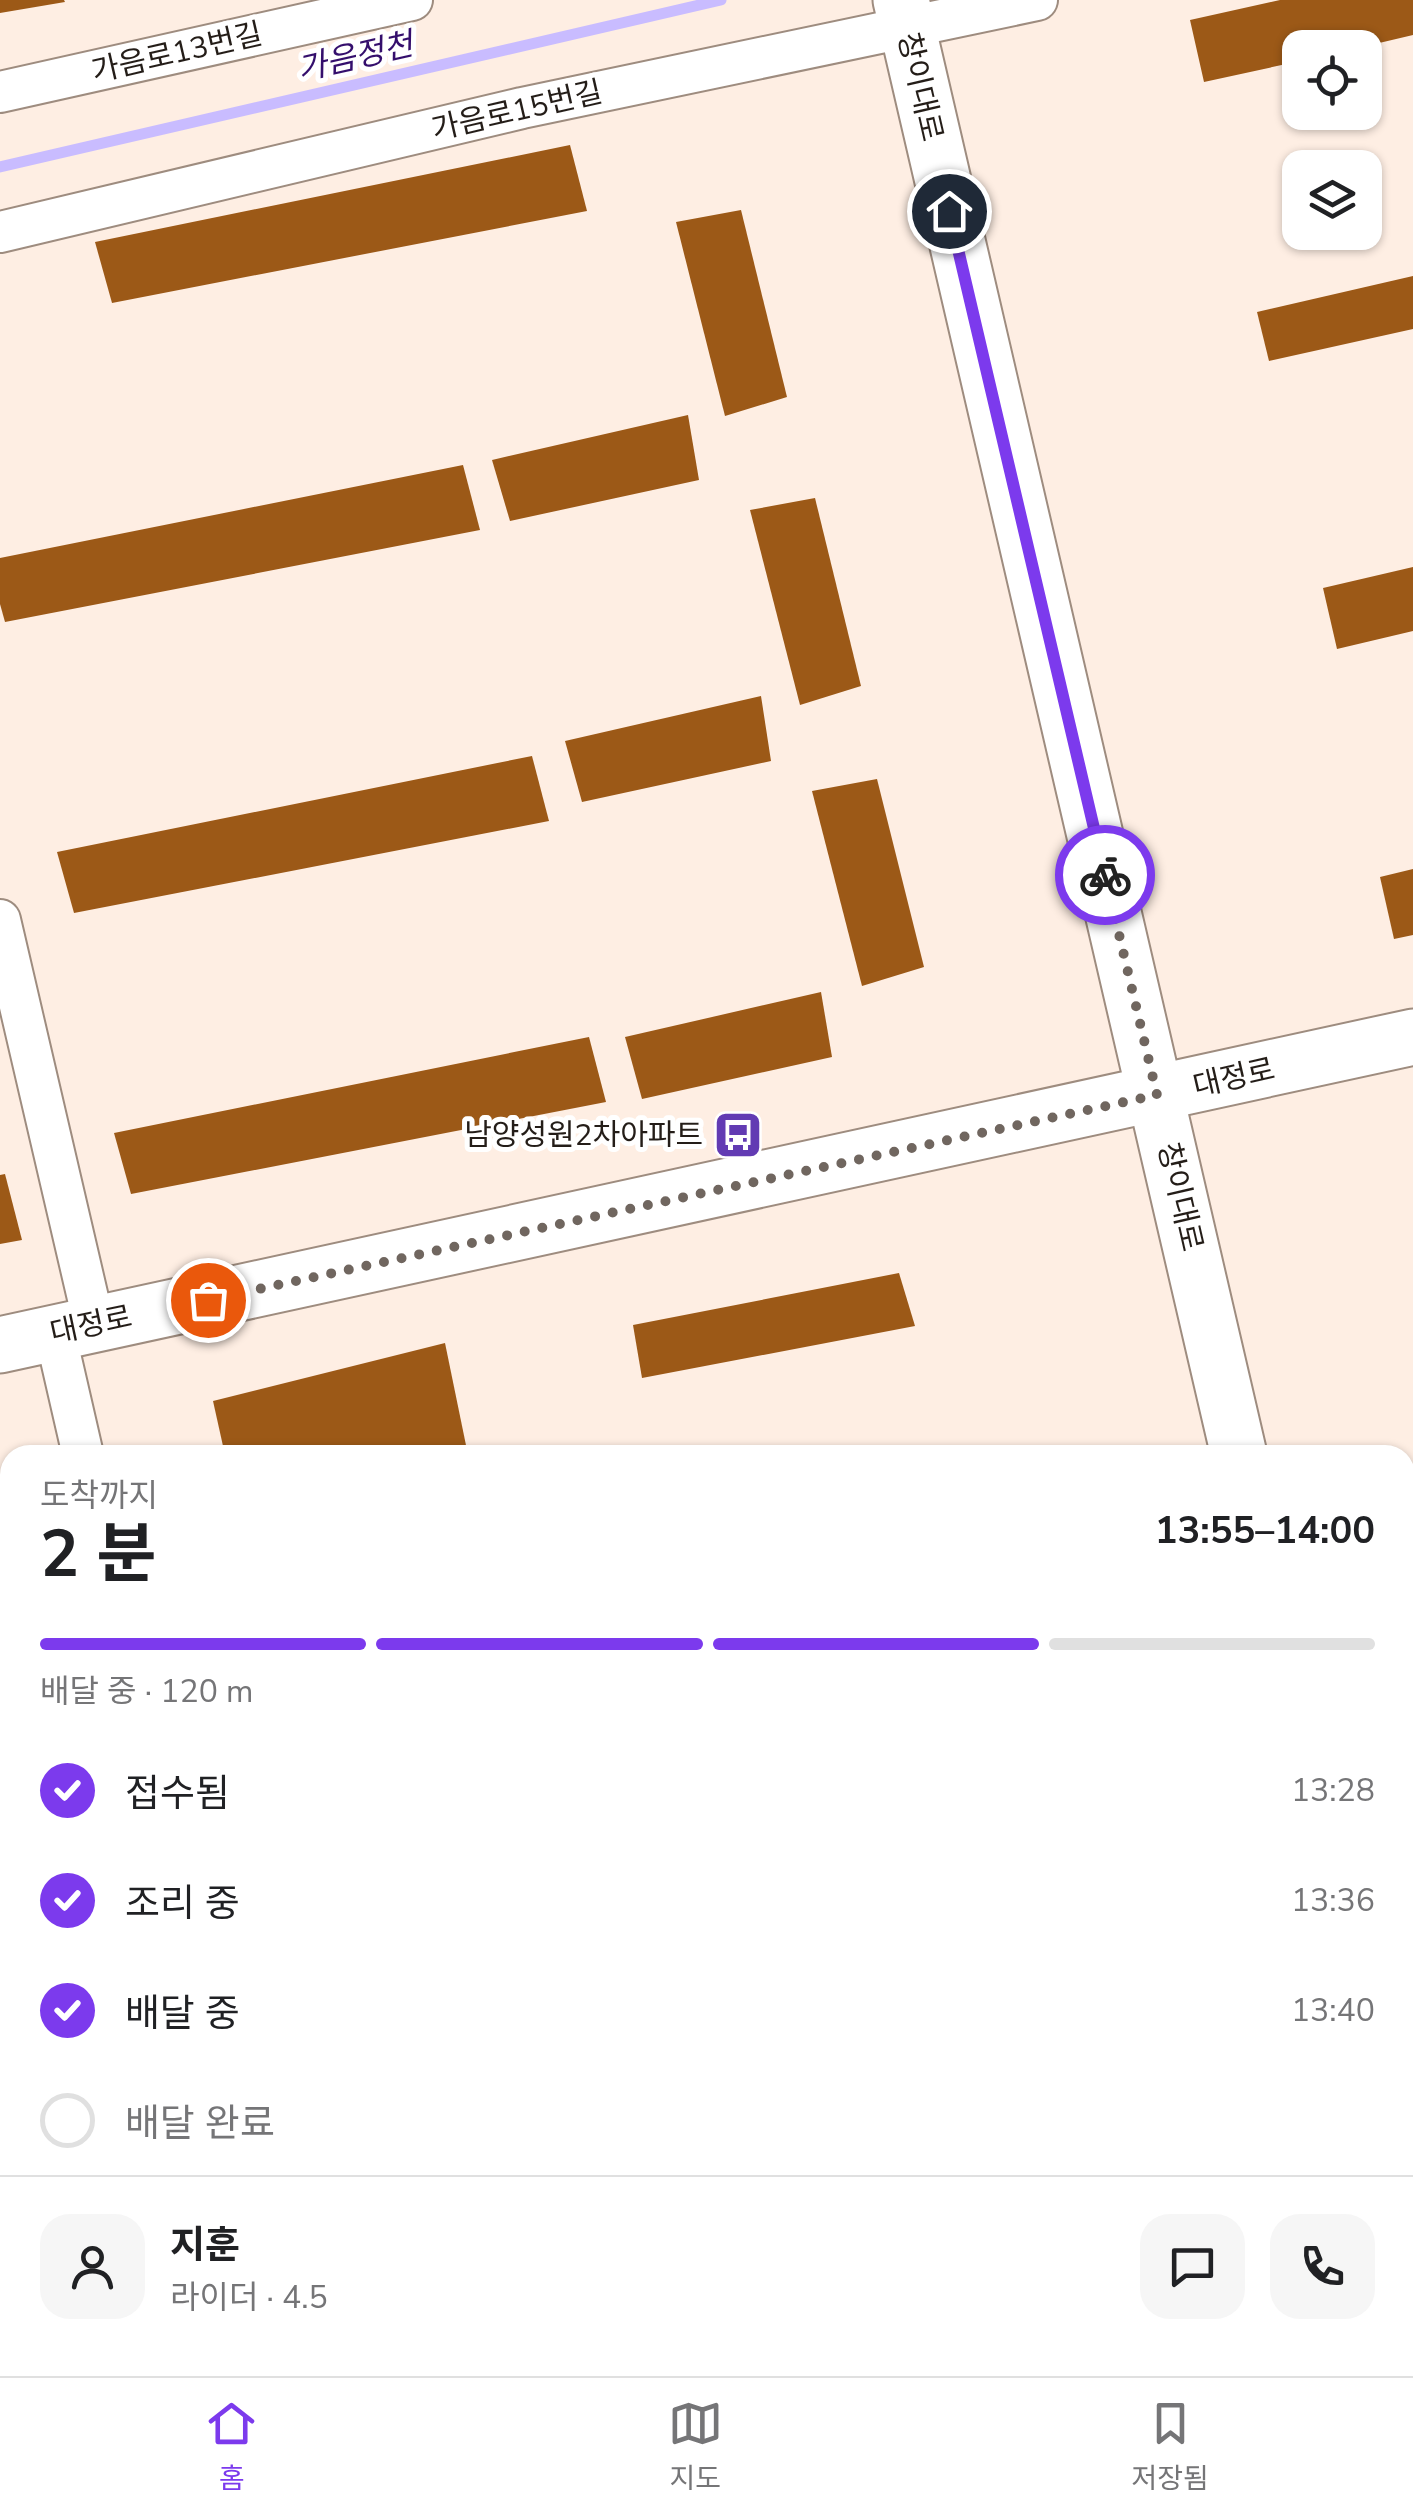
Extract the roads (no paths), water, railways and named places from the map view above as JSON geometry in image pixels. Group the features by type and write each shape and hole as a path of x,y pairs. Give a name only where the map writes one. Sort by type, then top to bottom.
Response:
{"main road":[{"name":"창이대로","path":"903,11 1236,1445"},
{"name":"대정로","path":"0,1344 1413,1038"}],"street":[{"name":"가음로13번길","path":"0,92 412,0"},
{"name":"가음로15번길","path":"0,232 522,108 903,11 1037,0"},
{"path":"0,920 74,1328 82,1445"}],"waterway":[{"name":"가음정천","path":"0,167 721,0"}],"place":[{"name":"남양성원2차아파트","path":"738,1135"}]}
